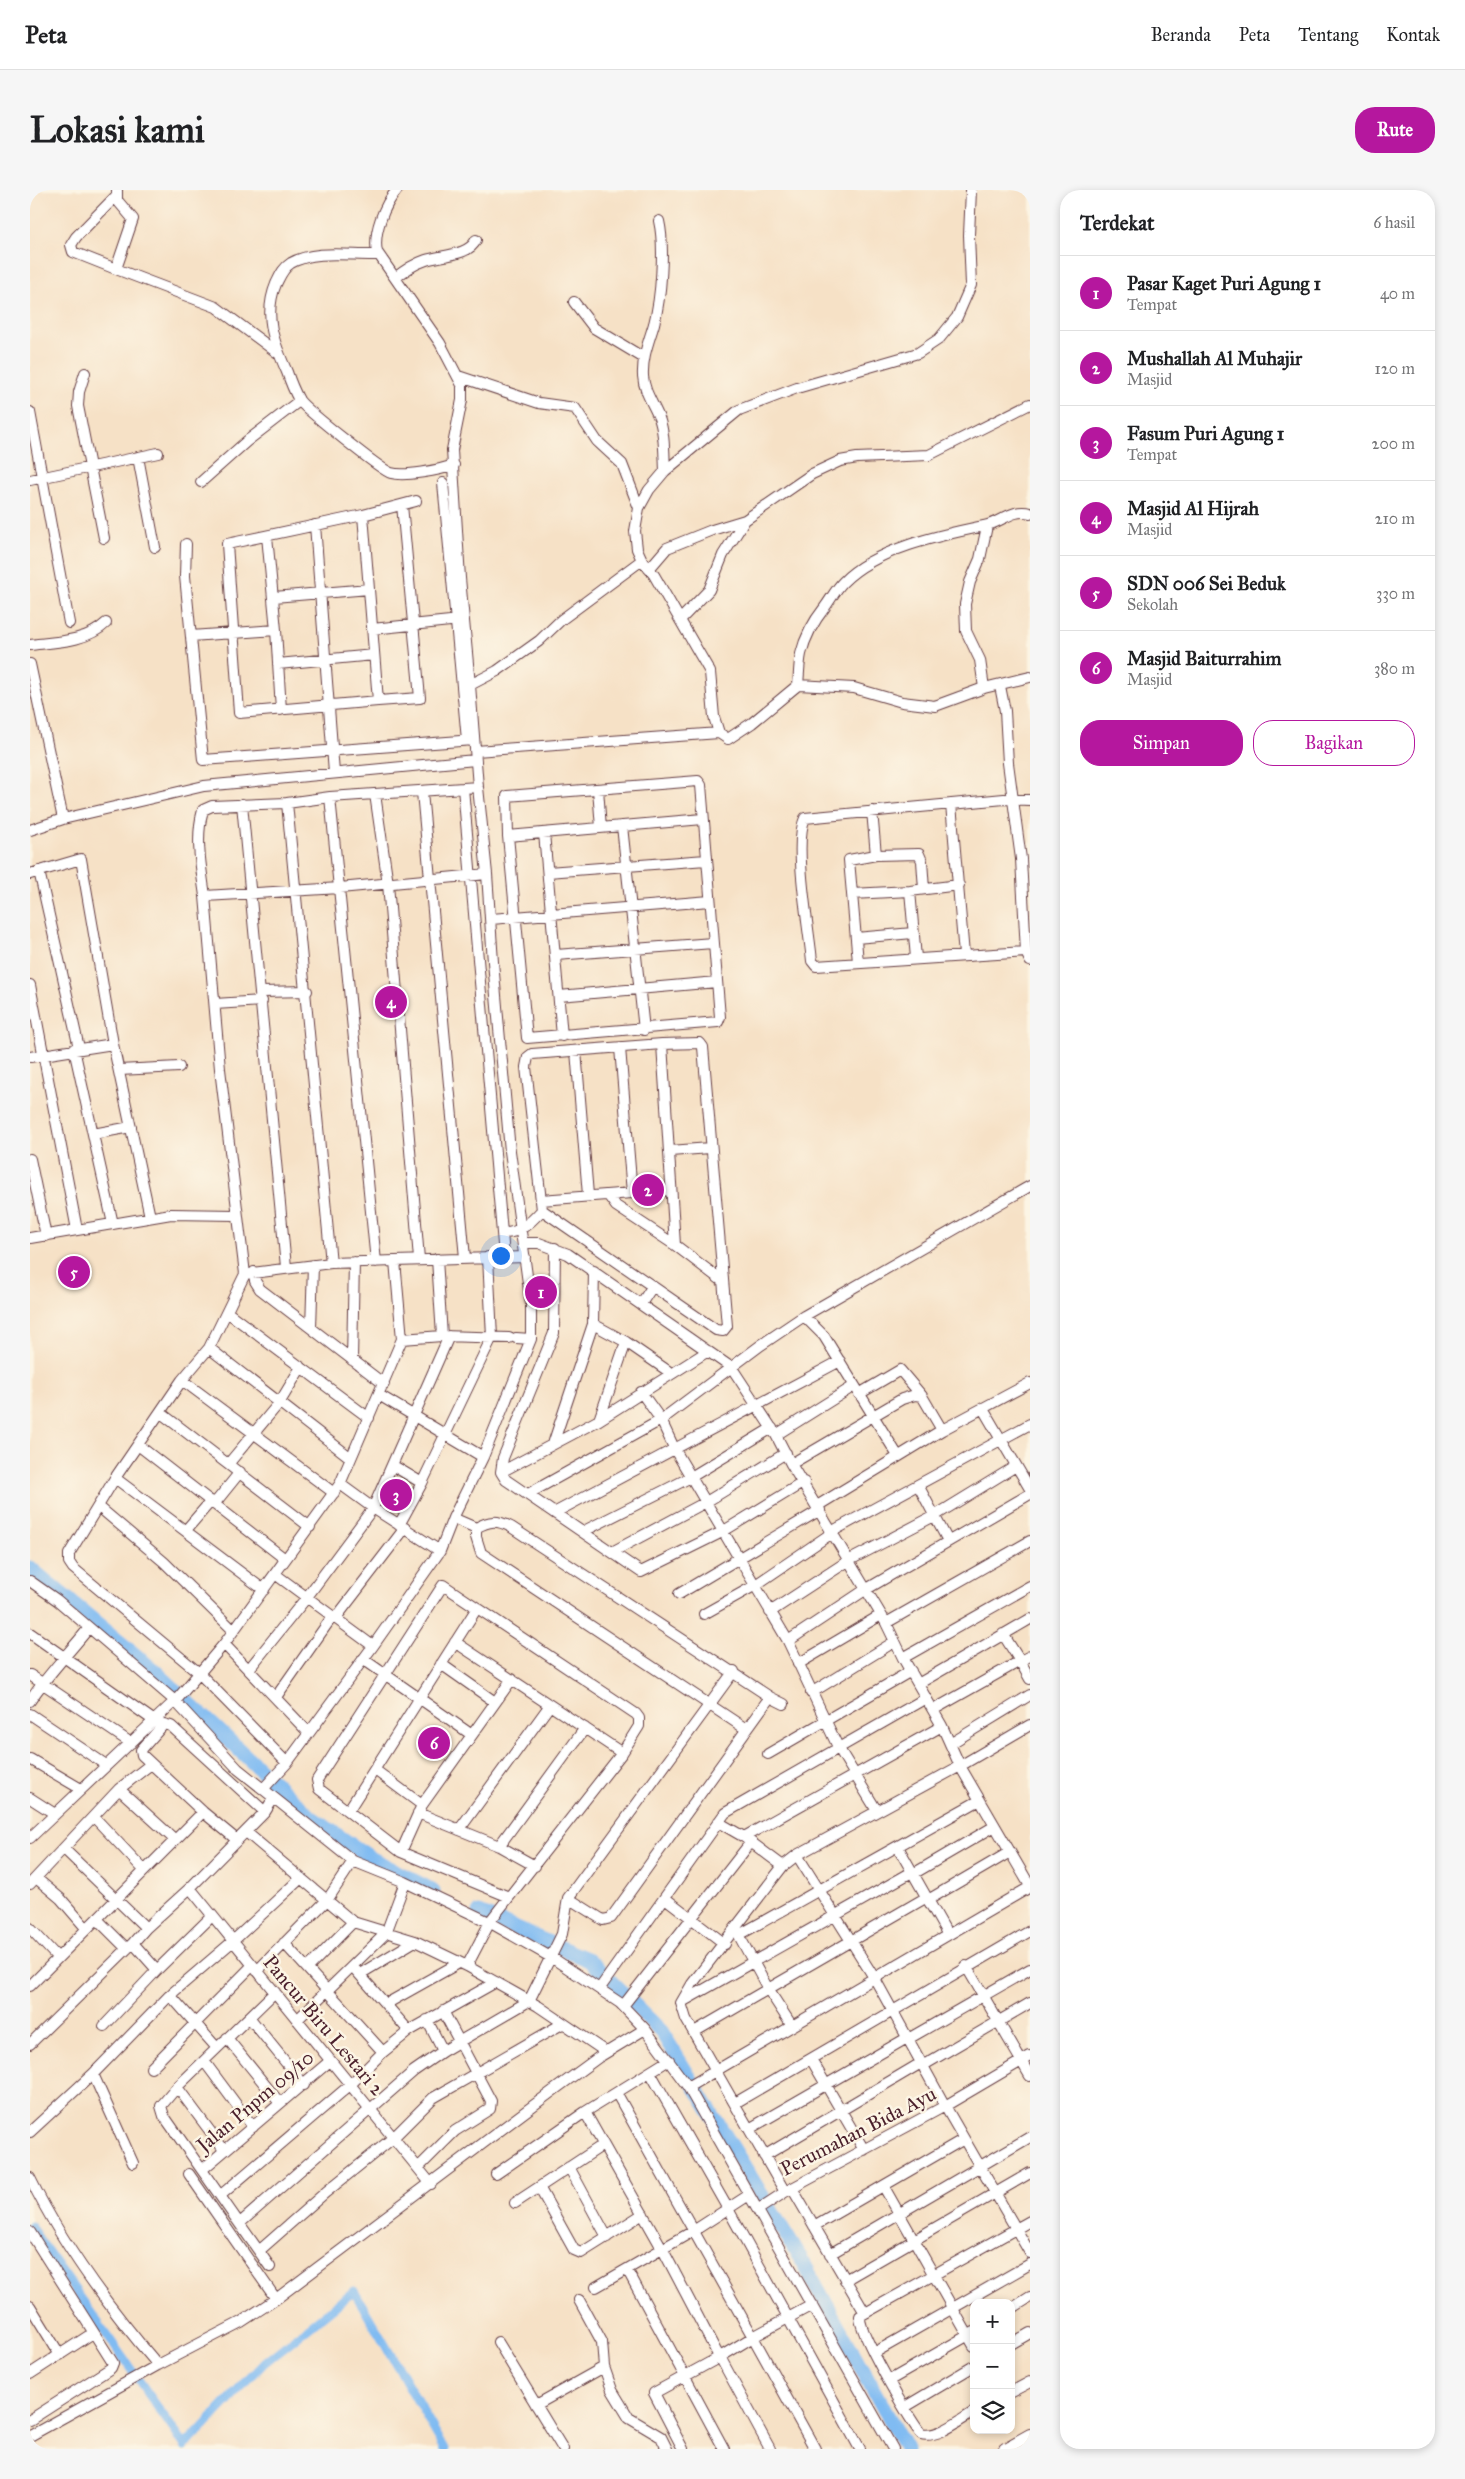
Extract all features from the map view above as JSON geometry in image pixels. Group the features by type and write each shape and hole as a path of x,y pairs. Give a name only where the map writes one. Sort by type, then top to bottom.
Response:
{"main road":[{"path":"1005,2449 1030,2435"}],"street":[{"path":"971,190 969,243 971,285 957,317 934,344 918,353 797,388 739,410 665,471 649,490 639,508 635,531 642,560 710,672 714,717 719,733 728,739 752,723 798,685 854,688 902,702 935,706 984,688 1000,686 1030,677"},
{"path":"393,191 376,236 378,255 429,326 458,376 462,392 452,450 459,620 470,685 470,740"},
{"path":"116,269 134,219 116,193 76,237 71,245 73,252 116,269 216,307 279,354"},
{"path":"659,221 662,242 657,306 644,358 644,386 662,430 665,471"},
{"path":"396,278 404,270 420,263 468,250 476,240"},
{"path":"378,255 319,256 298,260 287,266 279,278 271,297 271,331 279,354 300,400 374,464 389,473 434,472 454,465"},
{"path":"574,302 594,328 644,358"},
{"path":"85,373 81,383 78,406 88,467 104,538"},
{"path":"458,376 539,403 576,408 597,441 622,464 639,508"},
{"path":"201,482 247,441 300,400"},
{"path":"649,569 667,548 712,530 745,520 826,467 857,458 929,454 1030,404"},
{"path":"30,412 69,623"},
{"path":"30,480 158,453"},
{"path":"138,457 154,547"},
{"path":"266,1787 373,1646 440,1551 453,1518 483,1457 531,1338 531,1305 524,1243 527,1225 510,1151 493,918 476,756 470,740 459,620 443,483"},
{"path":"402,505 420,698 239,713 227,544 363,515 416,501"},
{"path":"798,685 801,654 813,623 844,582 878,557 963,530 987,526 1012,513 1022,511 1030,513"},
{"path":"363,515 378,702"},
{"path":"680,620 709,590 724,555 745,520"},
{"path":"315,525 334,773"},
{"path":"984,688 980,660 966,631 965,604 970,582 980,559 987,526"},
{"path":"267,536 274,596 281,710"},
{"path":"186,544 186,576 203,760 470,740"},
{"path":"470,685 496,671 539,641 561,620 642,560"},
{"path":"274,596 369,589"},
{"path":"372,629 459,620"},
{"path":"30,645 74,639 92,634 106,623"},
{"path":"191,636 276,630"},
{"path":"278,664 374,655"},
{"path":"30,664 63,819"},
{"path":"1000,686 1005,711 1009,774 1014,801 1021,859 1028,957 964,955 858,962 819,967 812,961 801,866 800,828 805,818 1004,799 1014,801 1030,800"},
{"path":"30,830 63,819 204,786 476,756 719,733"},
{"path":"698,781 701,785 720,1018 718,1022 562,1036 529,1038 526,1036 513,916 507,796 598,789 698,781"},
{"path":"384,1384 260,1289 250,1273 236,1215 205,896 198,848 200,822 203,810 212,806 287,803 330,797 478,787"},
{"path":"463,788 504,1256"},
{"path":"598,789 601,828"},
{"path":"422,792 465,1258"},
{"path":"375,794 388,884 419,1259"},
{"path":"330,797 376,1262"},
{"path":"287,803 307,991 331,1263"},
{"path":"242,804 262,997 286,1267"},
{"path":"951,804 964,955"},
{"path":"872,811 876,855"},
{"path":"508,836 703,819"},
{"path":"622,826 644,1030"},
{"path":"544,833 562,1036"},
{"path":"858,962 849,860 876,855 919,854 922,861 924,889"},
{"path":"113,1224 93,1134 77,1048 35,872 80,859 113,1044 131,1127 154,1217"},
{"path":"548,872 706,860"},
{"path":"205,896 340,888 487,874"},
{"path":"852,894 910,891 959,885"},
{"path":"910,891 916,958"},
{"path":"493,918 710,901"},
{"path":"856,938 913,933"},
{"path":"556,955 713,943"},
{"path":"559,996 717,982"},
{"path":"30,985 45,1054 77,1230"},
{"path":"215,1004 307,991"},
{"path":"502,1233 514,1233 527,1225 541,1205 526,1067 528,1057 532,1054 662,1044 696,1042 703,1046 721,1280 727,1326 722,1331 716,1330 652,1287 541,1205"},
{"path":"30,1058 77,1048 113,1044"},
{"path":"662,1044 675,1245"},
{"path":"620,1048 632,1193"},
{"path":"576,1051 588,1195"},
{"path":"119,1070 180,1067"},
{"path":"93,1134 131,1127"},
{"path":"670,1151 710,1148"},
{"path":"30,1159 46,1236"},
{"path":"528,1494 661,1420 804,1316 1030,1186"},
{"path":"541,1205 588,1195 672,1190"},
{"path":"608,1195 616,1206 675,1245 721,1280"},
{"path":"30,1238 171,1214 236,1215"},
{"path":"524,1243 539,1243 555,1248 594,1271 732,1368 774,1432 883,1619 942,1726 960,1766 1030,1886 875,1979 691,2084"},
{"path":"555,1248 554,1332 503,1458 501,1472 506,1480 641,1572 722,1532 804,1482"},
{"path":"250,1273 286,1267 331,1263 504,1256 525,1257"},
{"path":"276,1697 402,1526 446,1435 492,1337 488,1257"},
{"path":"249,1669 308,1597 373,1508 414,1417 445,1336 437,1259"},
{"path":"30,1838 106,1764 176,1700 198,1672 224,1644 340,1484 402,1339 395,1261"},
{"path":"352,1360 354,1262"},
{"path":"311,1328 313,1265"},
{"path":"552,1444 593,1324 594,1271"},
{"path":"250,1273 209,1348 182,1380 115,1478 69,1554 69,1562 73,1568 198,1672 284,1765"},
{"path":"641,1304 652,1287"},
{"path":"227,1312 369,1418"},
{"path":"804,1316 824,1336 898,1456"},
{"path":"593,1324 626,1342 671,1373"},
{"path":"402,1339 445,1336 531,1338"},
{"path":"599,1420 626,1342"},
{"path":"209,1348 351,1458"},
{"path":"501,1472 599,1420 708,1350"},
{"path":"554,1513 840,1361"},
{"path":"229,1463 280,1402 301,1367"},
{"path":"582,1532 691,1477 774,1432 900,1370 922,1396 942,1430"},
{"path":"182,1380 334,1493"},
{"path":"679,1594 738,1559 898,1456 1030,1383"},
{"path":"641,1392 661,1420 675,1450 722,1532 788,1641 838,1747 878,1811"},
{"path":"379,1395 483,1457"},
{"path":"791,1464 902,1399 915,1395 922,1396"},
{"path":"983,1409 1003,1440 1030,1489"},
{"path":"161,1413 229,1463 310,1527"},
{"path":"704,1614 754,1586 831,1532 1030,1424"},
{"path":"138,1446 285,1559"},
{"path":"612,1552 706,1502 786,1452"},
{"path":"392,1465 422,1483"},
{"path":"770,1612 848,1561 936,1515 1018,1468 1030,1465"},
{"path":"186,1530 240,1472"},
{"path":"115,1478 264,1590"},
{"path":"340,1484 373,1508 440,1551"},
{"path":"918,1485 936,1515 948,1541"},
{"path":"788,1641 865,1590 1030,1494"},
{"path":"99,1507 164,1562 233,1630"},
{"path":"453,1518 476,1528"},
{"path":"476,1528 489,1521 500,1521 512,1527 734,1671 770,1697 784,1704"},
{"path":"476,1528 476,1537 481,1553 746,1729"},
{"path":"798,1664 1030,1541"},
{"path":"275,1574 373,1646"},
{"path":"30,1581 57,1600 88,1629 176,1700 227,1758 266,1787 273,1799 353,1861 492,1918 552,1954 605,1981 626,2004 669,2060 691,2084 749,2195 764,2206 812,2305 893,2449"},
{"path":"386,2004 463,1965 492,1918 509,1898 535,1866 622,1753 639,1726 639,1718 636,1714 443,1585 317,1780 319,1789 401,1852 509,1898"},
{"path":"903,1658 1030,1586"},
{"path":"348,1810 477,1608"},
{"path":"918,1684 1030,1619"},
{"path":"30,1701 42,1683 66,1658 88,1629"},
{"path":"30,1633 153,1720"},
{"path":"1003,1634 1030,1679"},
{"path":"455,1642 622,1753"},
{"path":"811,1693 894,1642"},
{"path":"224,1644 308,1732"},
{"path":"933,1710 1030,1656"},
{"path":"363,1659 472,1734"},
{"path":"441,1664 496,1702"},
{"path":"240,2223 414,2071 443,2051 529,2001 559,1939 568,1898 734,1671"},
{"path":"768,1754 911,1671"},
{"path":"30,1675 131,1743"},
{"path":"401,1852 420,1809 512,1679"},
{"path":"950,1744 1030,1695"},
{"path":"568,1898 603,1920 612,1918 770,1697"},
{"path":"605,1981 718,1822 732,1808 926,1698"},
{"path":"458,1830 550,1705"},
{"path":"30,1714 106,1764"},
{"path":"237,1840 203,1812 142,1755 141,1750 164,1724 168,1724 265,1812"},
{"path":"681,2003 692,1984 725,1944 738,1932 783,1866 797,1855 960,1766 1030,1725"},
{"path":"626,2004 693,1919 748,1840 854,1774 942,1726"},
{"path":"499,1846 585,1728"},
{"path":"30,1759 81,1789"},
{"path":"86,1928 61,1899 33,1881 95,1818 119,1789 151,1764"},
{"path":"375,1770 420,1809 458,1830 499,1846 535,1866"},
{"path":"119,1789 174,1839"},
{"path":"30,1798 55,1814"},
{"path":"31,2040 190,1888 265,1812 273,1799"},
{"path":"738,1932 898,1847 980,1800"},
{"path":"30,1986 174,1839 203,1812"},
{"path":"95,1818 144,1870"},
{"path":"718,1822 748,1840 783,1866"},
{"path":"681,2003 995,1826"},
{"path":"246,1832 328,1899 353,1922 415,1941 463,1965 529,2001 606,2052"},
{"path":"898,1847 948,1935"},
{"path":"64,1849 146,1928"},
{"path":"694,2032 768,1988 1010,1852"},
{"path":"797,1855 875,1979 945,2106 1030,2253"},
{"path":"151,2068 195,2023 284,1943 328,1899 353,1861"},
{"path":"30,2132 93,2074 170,1995 232,1942 301,1878"},
{"path":"357,1970 386,1933 405,1882"},
{"name":"Pancur Biru Lestari 2","path":"190,1888 232,1942 431,2184"},
{"path":"665,1898 725,1944"},
{"path":"104,2026 212,1916"},
{"path":"97,1919 157,1970"},
{"path":"308,1968 353,1922"},
{"path":"30,1928 57,1957"},
{"path":"735,2104 893,2012 966,1966 1030,1930"},
{"path":"738,1932 768,1988 792,2026"},
{"path":"297,2020 327,1992 357,1970 415,1941"},
{"path":"284,1943 383,2052"},
{"path":"966,1966 999,2022 1026,2059 1030,2076"},
{"path":"749,2129 1030,1969"},
{"path":"357,1970 409,2031"},
{"path":"221,2195 350,2086 383,2052 409,2031 496,1982"},
{"path":"270,2267 260,2250 164,2116 161,2106 177,2087 275,1992"},
{"path":"170,1995 217,2048"},
{"name":"Perumahan Bida Ayu","path":"681,2003 682,2012 764,2156 788,2190 945,2106 1026,2059"},
{"path":"764,2156 840,2109 1030,2003"},
{"path":"418,2168 455,2131 490,2109 491,2101 474,2073 442,2011"},
{"path":"249,2017 304,2085"},
{"path":"427,2020 443,2051"},
{"path":"260,2250 326,2192 393,2138 433,2098 562,2024"},
{"path":"31,2434 241,2322 276,2299 606,2052 645,2029"},
{"path":"227,2038 279,2102"},
{"path":"811,2059 864,2150"},
{"path":"496,2174 585,2112 617,2094 669,2060"},
{"path":"204,2061 253,2127"},
{"name":"Jalan Pnpm 09/10","path":"203,2169 253,2127 279,2102 304,2085 330,2061"},
{"path":"650,2072 789,2318 860,2449"},
{"path":"93,2074 133,2163"},
{"path":"177,2087 224,2150"},
{"path":"617,2094 695,2230 815,2449"},
{"path":"585,2112 663,2250 770,2449"},
{"path":"830,2254 1030,2137"},
{"path":"814,2226 964,2139"},
{"path":"515,2203 603,2144"},
{"path":"569,2167 607,2237"},
{"path":"189,2174 276,2299"},
{"path":"845,2280 1030,2174"},
{"path":"30,2178 67,2244 117,2315 158,2365"},
{"path":"539,2187 574,2250 581,2253 643,2214"},
{"path":"884,2187 952,2309 970,2332"},
{"path":"764,2206 788,2190 814,2226 864,2313"},
{"path":"596,2287 663,2250 749,2195"},
{"path":"970,2414 927,2436 921,2434 874,2353 860,2323 860,2316 1030,2221"},
{"path":"30,2232 112,2364 111,2368 30,2420"},
{"path":"874,2353 1030,2264"},
{"path":"628,2271 724,2449"},
{"path":"1015,2306 1030,2297"},
{"path":"579,2300 602,2342 604,2367 612,2390 629,2418 661,2437 667,2449"},
{"path":"683,2449 654,2393 812,2305"},
{"path":"30,2306 60,2355"},
{"path":"31,2373 93,2333"},
{"path":"1015,2342 1030,2333"},
{"path":"890,2380 970,2334"},
{"path":"498,2342 563,2449"},
{"path":"536,2405 604,2367"},
{"path":"905,2407 970,2368"},
{"path":"1015,2390 1030,2382"}],"waterway":[{"path":"30,1568 157,1673 312,1818 372,1859 433,1891"},
{"path":"479,1913 589,1960 661,2031 804,2264 906,2449"},
{"path":"30,2226 185,2446 264,2363 354,2291 445,2449"}],"place":[{"name":"Masjid Al Hijrah","path":"391,1002"},
{"name":"Mushallah Al Muhajir","path":"648,1190"},
{"name":"SDN 006 Sei Beduk","path":"74,1272"},
{"name":"Pasar Kaget Puri Agung 1","path":"541,1292"},
{"name":"Fasum Puri Agung 1","path":"396,1495"},
{"name":"Masjid Baiturrahim","path":"434,1743"}]}
